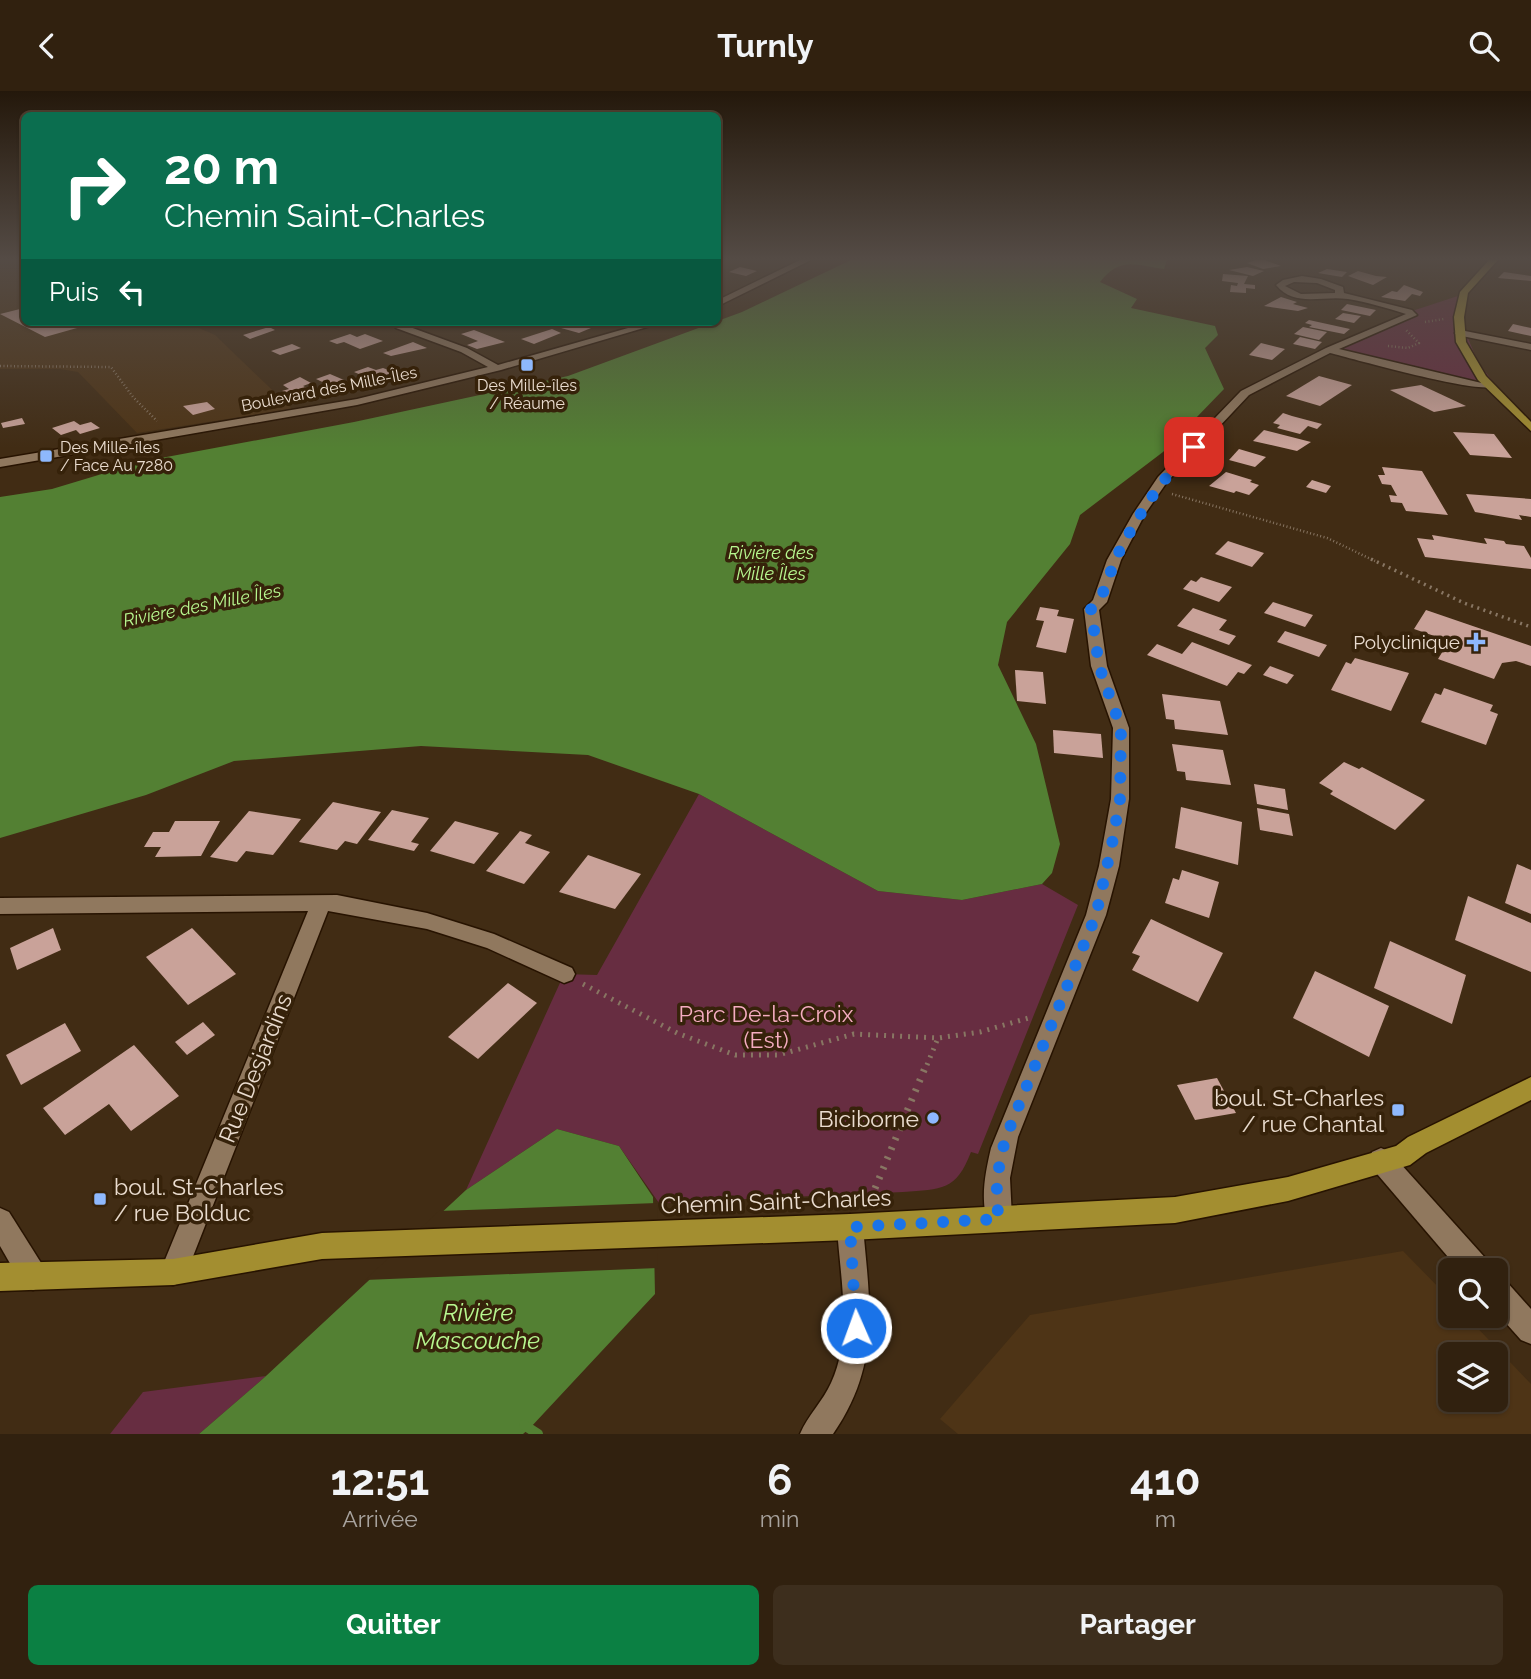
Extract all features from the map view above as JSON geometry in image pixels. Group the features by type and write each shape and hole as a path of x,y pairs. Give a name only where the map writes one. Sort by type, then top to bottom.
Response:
{"main road":[{"path":"1460,323 1460,333 1471,362 1489,386 1531,428"},
{"name":"Chemin Saint-Charles","path":"0,1277 173,1272 322,1247 850,1227 1175,1210 1288,1189 1381,1160 1401,1157 1417,1145 1531,1088"}],"street":[{"path":"999,1219 996,1187 998,1165 1006,1137 1096,915 1109,866 1120,799 1121,728 1099,666 1091,609 1100,602 1114,560 1139,514 1168,472 1245,393 1329,350 1394,323"},
{"path":"398,326 464,350 497,368"},
{"name":"Boulevard des Mille-Îles","path":"0,463 357,403 497,368 645,326"},
{"path":"1460,333 1531,347"},
{"path":"1329,350 1465,383 1489,386"},
{"name":"Rue Desjardins","path":"173,1272 321,903"},
{"path":"0,906 337,903 427,921 494,942 564,974"},
{"path":"1381,1160 1467,1258"},
{"path":"0,1221 33,1276"},
{"path":"814,1434 839,1398 853,1359 856,1328 850,1227"},
{"path":"1508,1304 1531,1330"}],"path":[{"path":"0,366 111,367 133,397 170,435"},
{"path":"1157,489 1326,538 1464,603 1531,627"},
{"path":"564,974 677,1033 735,1055 778,1055 854,1034 938,1038 980,1032 1057,1010"},
{"path":"872,1198 938,1038"}],"shaded area":[{"path":"0,323 21,323 21,326 194,326 215,335 292,409 137,433 78,372 60,369 0,369"},
{"path":"1403,1251 1438,1287 1438,1328 1477,1328 1491,1342 1438,1342 1438,1412 1508,1412 1508,1360 1531,1384 1531,1434 958,1434 940,1419 1030,1315"}],"green space":[{"path":"1395,323 1461,323 1478,362 1497,387 1459,381 1329,350"},
{"name":"Parc De-la-Croix (Est)","path":"699,794 878,891 962,900 1042,884 1078,905 978,1154 971,1152 960,1174 953,1181 938,1188 917,1191 659,1203 619,1146 557,1129 466,1190 564,974 597,975"},
{"path":"266,1376 199,1434 110,1434 143,1392"}],"water":[{"name":"Rivière des Mille Îles","path":"721,323 1199,323 1215,326 1218,335 1205,348 1224,389 1163,452 1080,515 1070,544 1007,622 998,665 1036,744 1060,844 1052,873 1042,884 962,900 878,891 699,794 588,755 421,746 234,761 146,795 0,838 0,497 52,489 145,461 354,422 568,376 704,326 721,326"},
{"name":"Rivière Mascouche","path":"557,1129 619,1146 653,1197 655,1294 523,1434 199,1434 266,1376 466,1190"}],"pier":[{"path":"657,1203 658,1268 365,1280 439,1211"}],"building":[{"path":"1305,323 1321,323 1350,329 1344,334 1309,327 1312,325"},
{"path":"1513,324 1531,328 1531,336 1508,331"},
{"path":"23,326 77,328 45,337"},
{"path":"583,326 591,328 579,333 561,328"},
{"path":"269,327 275,330 250,339 243,335"},
{"path":"1303,327 1327,332 1319,340 1294,334"},
{"path":"552,329 561,333 534,344 521,339"},
{"path":"474,330 505,342 477,349 467,345 478,341 461,334"},
{"path":"350,334 357,337 365,334 383,341 360,349 344,342 337,344 329,341"},
{"path":"1300,337 1322,342 1315,349 1293,344"},
{"path":"413,342 427,348 391,356 383,353"},
{"path":"1261,343 1285,349 1272,360 1249,355"},
{"path":"292,344 301,348 280,355 271,351"},
{"path":"368,367 394,372 373,380 354,372"},
{"path":"330,374 344,380 329,385 316,379"},
{"path":"1319,376 1352,385 1320,406 1286,396"},
{"path":"300,377 311,383 303,386 313,391 294,397 282,391 289,389 283,385"},
{"path":"1421,385 1466,406 1434,412 1390,390"},
{"path":"207,402 215,409 193,415 183,406"},
{"path":"1283,413 1322,424 1317,429 1308,426 1300,434 1277,428 1280,425 1273,423"},
{"path":"22,418 25,424 3,428 1,423"},
{"path":"74,421 80,425 91,422 100,428 80,434 76,430 61,435 52,428"},
{"path":"1264,430 1311,442 1297,451 1253,441"},
{"path":"1453,432 1494,434 1512,458 1470,455"},
{"path":"1239,449 1266,457 1255,467 1229,460"},
{"path":"1382,467 1422,471 1448,515 1406,511 1402,503 1391,502 1389,495 1397,496 1391,485 1382,484 1378,475 1385,475"},
{"path":"1226,472 1259,485 1249,495 1209,486"},
{"path":"1312,480 1331,486 1326,493 1306,487"},
{"path":"1466,494 1531,499 1531,517 1519,515 1522,520 1475,512"},
{"path":"1432,535 1487,544 1484,538 1524,546 1531,558 1531,569 1425,557 1417,538 1434,540"},
{"path":"1228,541 1264,553 1252,567 1215,554"},
{"path":"1201,577 1232,587 1219,602 1183,589 1191,580 1196,582"},
{"path":"1273,602 1313,615 1305,627 1264,613"},
{"path":"1040,607 1059,610 1057,616 1074,619 1066,653 1036,647 1044,621 1036,620"},
{"path":"1193,608 1227,620 1219,630 1236,636 1229,645 1177,626"},
{"path":"1426,610 1531,646 1531,666 1516,661 1502,663 1494,679 1438,659 1449,641 1414,629"},
{"path":"1285,631 1327,645 1319,657 1277,642"},
{"path":"1192,642 1252,665 1244,674 1238,672 1227,686 1147,655 1157,644 1182,654"},
{"path":"1355,658 1409,673 1391,711 1331,690 1346,662 1351,664"},
{"path":"1270,666 1294,675 1287,684 1263,675"},
{"path":"1015,670 1043,672 1046,704 1017,701"},
{"path":"1444,688 1493,705 1490,711 1498,714 1486,745 1421,722 1435,693 1441,695"},
{"path":"1162,694 1220,701 1228,735 1175,729 1174,720 1166,719"},
{"path":"1053,730 1101,734 1103,758 1054,753"},
{"path":"1172,744 1223,750 1231,785 1186,780 1185,772 1177,771"},
{"path":"1344,762 1359,769 1362,767 1425,800 1395,830 1330,794 1333,791 1319,783"},
{"path":"1254,784 1285,789 1288,810 1257,804"},
{"path":"333,802 381,812 357,844 345,841 337,850 299,842"},
{"path":"1181,807 1242,822 1238,865 1175,848"},
{"path":"1257,808 1289,814 1293,836 1260,830"},
{"path":"392,810 429,818 411,842 419,844 414,851 368,840"},
{"path":"249,811 301,819 273,855 246,851 237,862 210,857"},
{"path":"175,821 220,821 201,856 155,857 161,847 144,847 153,832 169,832"},
{"path":"455,821 499,833 474,864 430,851"},
{"path":"520,831 532,835 525,843 550,852 524,884 486,871"},
{"path":"588,855 641,874 615,909 559,892"},
{"path":"1517,864 1531,870 1531,914 1505,903"},
{"path":"1182,870 1219,882 1209,918 1165,903 1173,878 1179,880"},
{"path":"1468,896 1531,923 1531,972 1455,940"},
{"path":"1151,919 1223,953 1198,1002 1132,970 1140,956 1132,953"},
{"path":"53,928 61,950 17,970 10,948"},
{"path":"192,928 236,974 188,1005 146,957"},
{"path":"1390,941 1466,975 1452,1024 1374,988"},
{"path":"1315,971 1389,1006 1369,1057 1293,1018"},
{"path":"508,983 537,1003 478,1059 448,1037"},
{"path":"203,1022 215,1035 187,1055 175,1042"},
{"path":"65,1023 81,1051 21,1085 6,1055"},
{"path":"134,1045 179,1096 131,1131 109,1104 65,1135 43,1108"},
{"path":"1217,1078 1236,1113 1195,1120 1177,1085"}],"waterway":[{"path":"524,1425 538,1434"}],"place":[{"name":"Des Mille-îles / Réaume","path":"527,365"},
{"name":"Des Mille-îles / Face Au 7280","path":"46,456"},
{"name":"Polyclinique","path":"1476,642"},
{"name":"boul. St-Charles / rue Chantal","path":"1398,1110"},
{"name":"Biciborne","path":"933,1118"},
{"name":"boul. St-Charles / rue Bolduc","path":"100,1199"}],"route":[{"path":"856,1328 850,1227 999,1219 996,1177 1006,1137 1096,915 1109,866 1120,799 1121,728 1099,666 1091,609 1100,602 1114,560 1139,514 1168,472 1194,447"}]}
